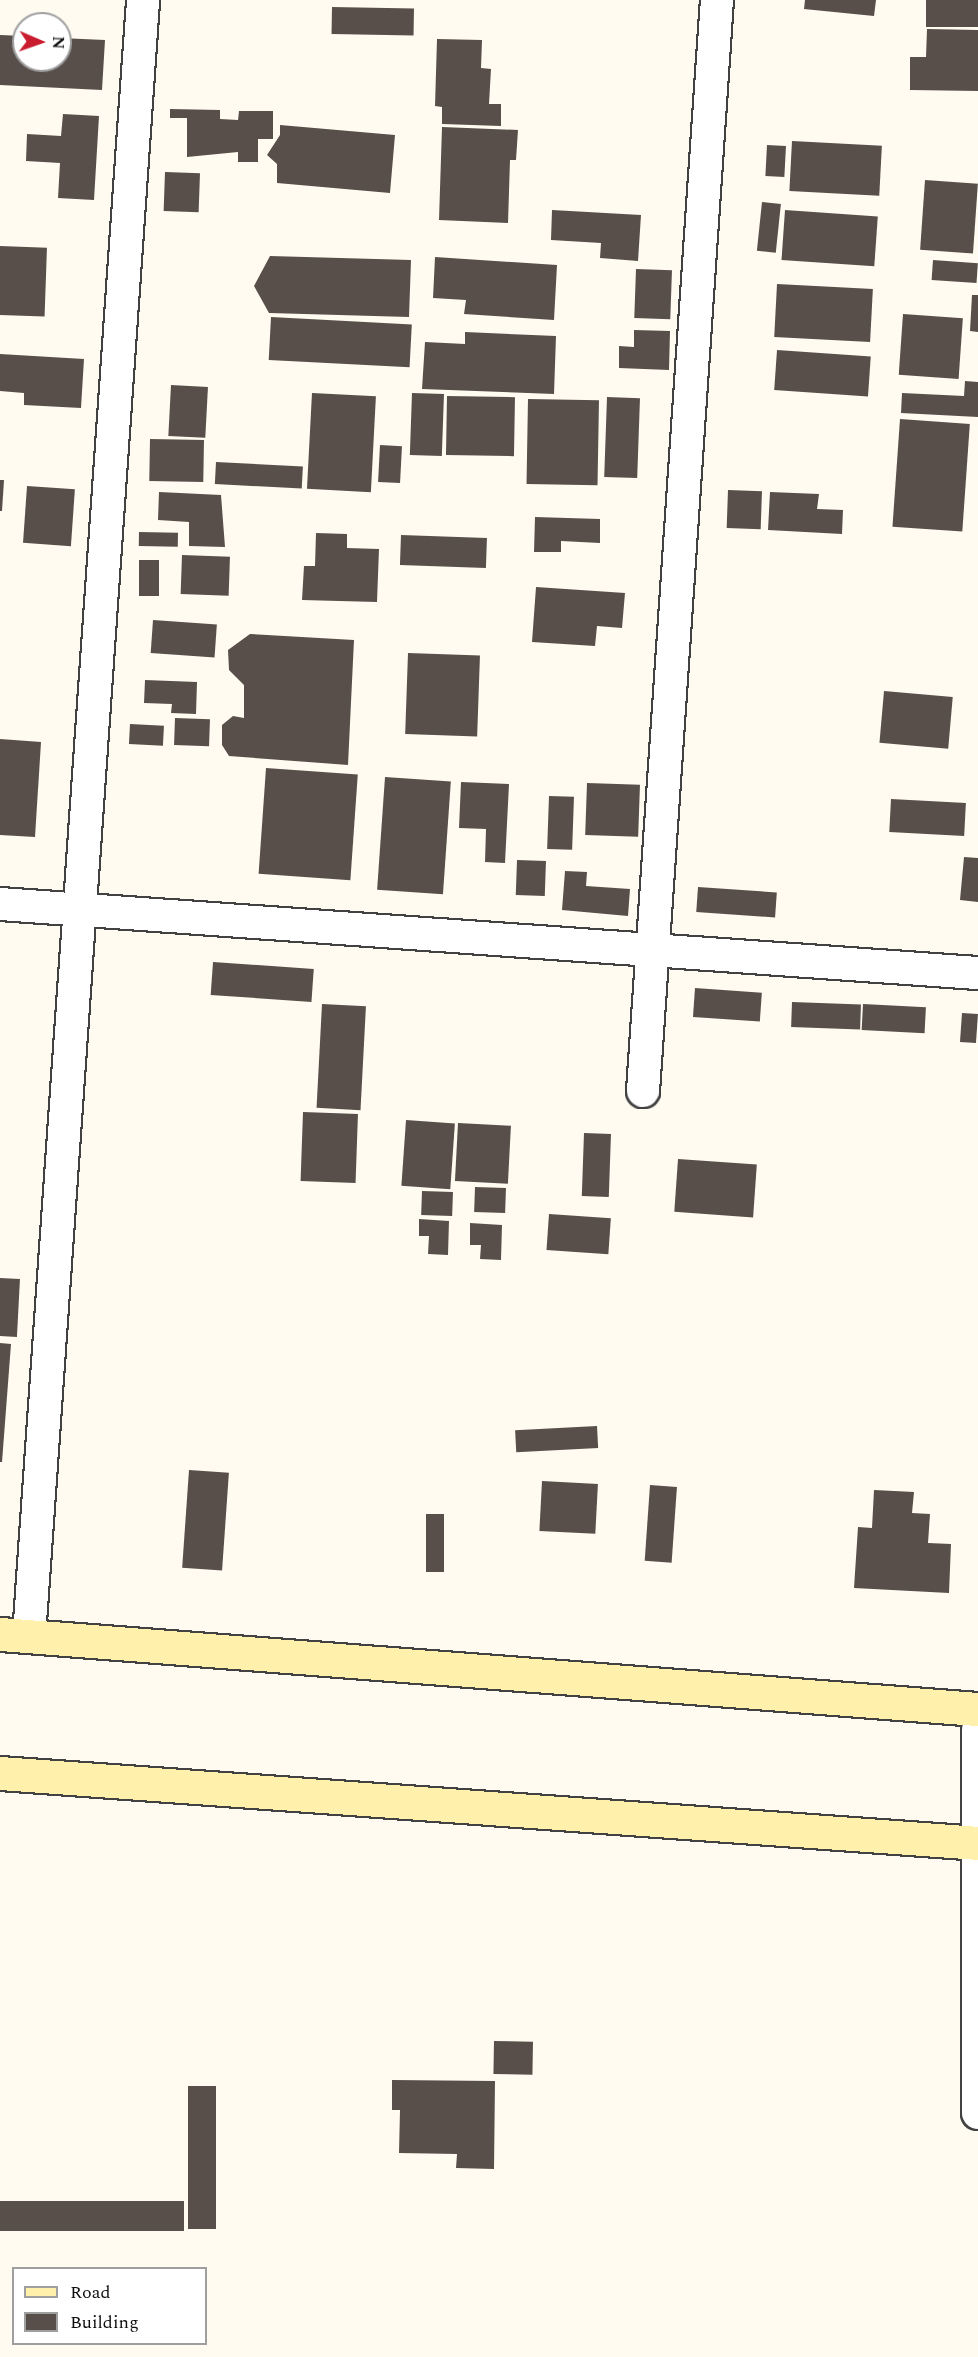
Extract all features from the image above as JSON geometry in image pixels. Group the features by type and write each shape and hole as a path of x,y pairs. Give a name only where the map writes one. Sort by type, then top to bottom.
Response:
{"main road":[{"path":"14,1635 978,1709"},
{"path":"0,1773 976,1843"}],"street":[{"path":"14,1635 79,909 143,0"},
{"path":"643,1091 717,0"},
{"path":"0,904 978,973"},
{"path":"978,1730 976,1843 978,2113"}],"building":[{"path":"805,0 876,0 874,16 804,9"},
{"path":"926,0 978,0 978,27 926,27"},
{"path":"332,7 414,8 414,35 332,34"},
{"path":"927,29 978,30 978,91 910,90 910,57 926,57"},
{"path":"0,35 12,36 12,72 72,72 72,39 105,40 102,90 0,85"},
{"path":"437,39 482,40 481,68 491,69 489,104 501,104 501,126 442,124 442,107 435,106"},
{"path":"170,109 220,110 220,119 238,120 239,111 273,111 273,139 258,139 258,162 238,162 238,152 187,157 187,118 170,118"},
{"path":"63,114 99,116 94,200 58,198 60,163 26,161 27,134 61,136"},
{"path":"280,125 395,135 390,193 277,183 277,164 267,155 280,135"},
{"path":"442,127 518,130 516,160 510,160 508,223 439,220"},
{"path":"792,141 882,146 879,196 789,191"},
{"path":"767,145 786,146 784,177 765,176"},
{"path":"165,172 200,173 199,212 164,211"},
{"path":"925,180 978,184 973,254 920,250"},
{"path":"762,202 781,204 776,253 757,251"},
{"path":"552,210 641,215 638,261 600,258 601,243 551,240"},
{"path":"785,210 878,216 874,266 782,260"},
{"path":"0,246 47,248 45,317 0,315"},
{"path":"270,256 411,260 409,317 269,313 254,286"},
{"path":"435,257 557,265 554,320 464,314 466,300 433,298"},
{"path":"933,260 978,263 976,283 932,280"},
{"path":"636,269 672,270 670,319 634,318"},
{"path":"777,284 873,289 870,342 774,337"},
{"path":"972,295 978,295 978,332 970,331"},
{"path":"903,314 963,318 959,379 899,375"},
{"path":"271,317 412,324 410,367 269,360"},
{"path":"634,330 670,331 669,370 619,368 619,346 634,347"},
{"path":"465,332 556,336 554,394 422,389 425,342 465,344"},
{"path":"777,350 871,357 868,396 774,390"},
{"path":"0,354 84,359 81,408 24,405 24,393 0,391"},
{"path":"965,381 978,382 978,417 901,413 902,393 964,396"},
{"path":"171,385 208,387 205,438 168,436"},
{"path":"312,393 376,396 371,492 307,489"},
{"path":"412,393 444,394 442,456 410,455"},
{"path":"447,396 515,397 514,456 446,455"},
{"path":"607,397 640,398 637,478 604,477"},
{"path":"528,399 599,400 598,485 527,484"},
{"path":"900,419 970,424 962,532 892,527"},
{"path":"150,439 204,440 203,482 149,481"},
{"path":"380,445 402,446 400,483 378,482"},
{"path":"216,462 303,467 302,489 215,484"},
{"path":"0,480 4,480 2,511 0,511"},
{"path":"27,486 75,489 71,546 23,543"},
{"path":"728,490 762,491 761,529 727,528"},
{"path":"159,492 221,495 225,547 189,546 189,522 158,520"},
{"path":"770,492 819,494 817,509 843,510 842,534 768,530"},
{"path":"535,517 600,519 600,543 561,541 561,552 534,552"},
{"path":"139,532 178,533 178,547 139,546"},
{"path":"316,533 347,534 347,548 379,549 377,602 302,600 304,566 315,566"},
{"path":"401,535 487,538 486,568 400,565"},
{"path":"182,555 230,557 229,596 181,594"},
{"path":"139,560 159,560 159,596 139,596"},
{"path":"536,587 625,593 622,628 597,626 595,646 532,642"},
{"path":"153,620 217,624 215,657 151,653"},
{"path":"250,634 354,640 348,765 229,756 222,745 222,725 233,716 244,718 244,685 229,670 228,650"},
{"path":"408,653 480,656 477,736 405,734"},
{"path":"145,680 197,682 196,714 171,713 172,704 144,703"},
{"path":"884,691 953,697 948,749 879,743"},
{"path":"175,718 210,719 209,746 174,745"},
{"path":"130,724 164,726 163,746 129,744"},
{"path":"0,739 41,742 35,837 0,835"},
{"path":"266,768 358,774 350,880 259,874"},
{"path":"385,777 451,782 443,894 377,890"},
{"path":"461,782 509,784 505,863 485,862 486,829 459,828"},
{"path":"587,783 640,785 638,837 585,835"},
{"path":"549,796 574,797 572,850 547,849"},
{"path":"891,799 966,803 964,836 889,832"},
{"path":"964,857 978,858 978,902 960,900"},
{"path":"517,860 546,861 545,896 516,895"},
{"path":"565,871 587,872 586,886 630,889 628,916 562,910"},
{"path":"698,887 777,893 775,917 696,912"},
{"path":"213,962 314,969 311,1002 211,995"},
{"path":"695,988 762,993 760,1022 693,1017"},
{"path":"792,1002 861,1004 860,1029 791,1027"},
{"path":"322,1004 366,1006 360,1110 317,1108"},
{"path":"863,1004 926,1007 925,1033 862,1030"},
{"path":"962,1013 978,1014 976,1043 960,1042"},
{"path":"303,1112 358,1114 356,1183 301,1181"},
{"path":"406,1120 455,1123 450,1189 401,1186"},
{"path":"458,1123 511,1126 508,1184 455,1181"},
{"path":"584,1133 611,1134 609,1197 582,1196"},
{"path":"678,1159 757,1165 753,1217 674,1212"},
{"path":"475,1187 506,1188 505,1213 474,1212"},
{"path":"422,1191 453,1192 452,1216 421,1215"},
{"path":"549,1214 611,1218 608,1254 546,1250"},
{"path":"419,1219 449,1221 448,1255 428,1254 429,1236 419,1236"},
{"path":"470,1223 502,1225 501,1260 480,1259 481,1245 470,1245"},
{"path":"0,1278 20,1279 17,1337 0,1336"},
{"path":"0,1343 11,1344 2,1462 0,1462"},
{"path":"597,1426 598,1448 516,1452 515,1430"},
{"path":"189,1470 229,1473 222,1571 182,1568"},
{"path":"542,1481 598,1484 595,1534 539,1531"},
{"path":"650,1485 677,1487 672,1563 645,1561"},
{"path":"874,1490 914,1492 912,1513 930,1514 928,1543 951,1544 949,1593 854,1588 858,1527 872,1528"},
{"path":"426,1514 444,1514 444,1572 426,1572"},
{"path":"494,2041 533,2042 532,2075 493,2074"},
{"path":"392,2080 495,2081 494,2169 456,2168 457,2154 399,2153 400,2110 392,2110"},
{"path":"188,2086 216,2086 216,2229 188,2229"},
{"path":"0,2201 184,2201 184,2231 0,2231"}]}
